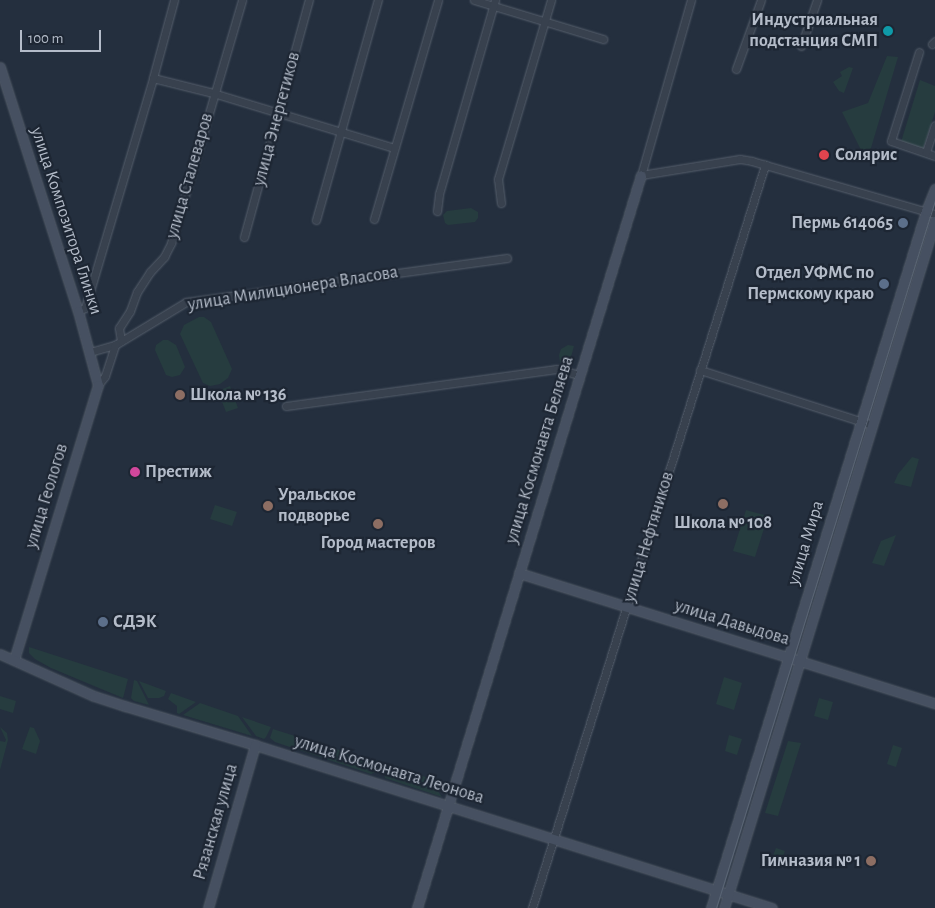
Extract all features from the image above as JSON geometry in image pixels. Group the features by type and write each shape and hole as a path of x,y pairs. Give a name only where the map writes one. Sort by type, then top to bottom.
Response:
{"main road":[{"name":"улица Композитора Глинки","path":"0,67 78,311 98,385"},
{"name":"улица Космонавта Беляева","path":"417,908 641,175"},
{"name":"улица Мира","path":"711,908 926,211 935,189"},
{"name":"улица Мира","path":"724,908 935,221"},
{"name":"улица Геологов","path":"14,659 98,385"},
{"name":"улица Давыдова","path":"520,573 799,662 935,703"},
{"name":"улица Космонавта Леонова","path":"0,654 94,696 256,745 772,908"},
{"name":"Рязанская улица","path":"208,908 256,745"}],"street":[{"path":"78,311 85,308 174,0"},
{"name":"улица Сталеваров","path":"118,343 118,328 130,311 141,286 164,258 171,243 213,93 242,0"},
{"name":"улица Энергетиков","path":"244,237 310,0"},
{"path":"316,220 378,0"},
{"path":"374,219 438,0"},
{"path":"474,0 494,3 545,21 603,38"},
{"path":"501,203 498,179 551,0"},
{"name":"улица Космонавта Беляева","path":"641,175 691,0"},
{"path":"736,69 761,0"},
{"path":"801,46 817,0"},
{"path":"438,212 439,194 494,3"},
{"path":"919,52 891,141 935,156"},
{"path":"153,78 213,93 394,148"},
{"path":"926,152 935,125"},
{"path":"641,175 740,159 935,214"},
{"name":"улица Нефтяников","path":"532,908 628,607 765,165"},
{"name":"улица Милиционера Власова","path":"90,352 118,343 186,302 508,258"},
{"name":"улица Геологов","path":"98,385 104,376 118,343"},
{"path":"286,406 556,369 580,375"},
{"path":"700,370 872,425"}],"green space":[{"path":"887,56 898,57 871,148 864,156 842,112 868,103"},
{"path":"849,67 853,68 844,93 839,91 833,82 842,76 840,72"},
{"path":"920,80 935,86 935,112 923,149 901,142"},
{"path":"471,208 478,212 478,218 475,222 448,225 445,223 443,215 447,211"},
{"path":"199,317 204,317 211,322 232,369 228,378 220,384 210,386 203,383 180,334 184,325"},
{"path":"163,340 168,340 176,345 185,367 180,375 172,377 166,375 155,350 156,345"},
{"path":"568,345 574,346 568,368 560,362 559,355 561,349"},
{"path":"230,386 238,408 226,412 218,391"},
{"path":"912,457 919,459 911,487 894,483 898,474"},
{"path":"215,505 237,512 232,526 210,519"},
{"path":"746,510 768,516 755,557 733,551"},
{"path":"896,535 884,566 872,563 881,541"},
{"path":"29,647 128,679 123,698 51,668 35,659 29,653"},
{"path":"724,677 742,683 734,710 716,704"},
{"path":"134,680 137,681 149,705 134,701 131,698"},
{"path":"139,681 166,691 164,696 148,698"},
{"path":"171,693 196,702 179,714 177,713 177,706 168,699"},
{"path":"0,696 16,701 13,713 0,709"},
{"path":"819,698 833,702 828,720 814,716"},
{"path":"200,703 238,716 252,736 183,715"},
{"path":"242,717 271,727 266,737 264,739 256,736"},
{"path":"0,727 7,733 8,740 0,770 0,741 5,742 6,740"},
{"path":"30,727 34,728 40,741 36,754 22,749"},
{"path":"273,729 380,763 378,771 371,774 275,742 270,738"},
{"path":"729,735 742,739 737,755 725,751"},
{"path":"788,741 801,743 778,816 765,813"},
{"path":"893,745 902,748 896,767 887,764"},
{"path":"386,764 429,778 442,797 385,778"},
{"path":"776,848 785,851 780,865 770,863"}],"tram line":[{"path":"716,908 935,200"}],"place":[{"name":"Индустриальная подстанция СМП","path":"888,31"},
{"name":"Солярис","path":"824,155"},
{"name":"Пермь 614065","path":"903,223"},
{"name":"Отдел УФМС по Пермскому краю","path":"884,284"},
{"name":"Школа № 136","path":"180,395"},
{"name":"Престиж","path":"135,472"},
{"name":"Школа № 108","path":"723,504"},
{"name":"Уральское подворье","path":"268,506"},
{"name":"Город мастеров","path":"378,524"},
{"name":"СДЭК","path":"103,622"},
{"name":"Гимназия № 1","path":"871,861"}]}
